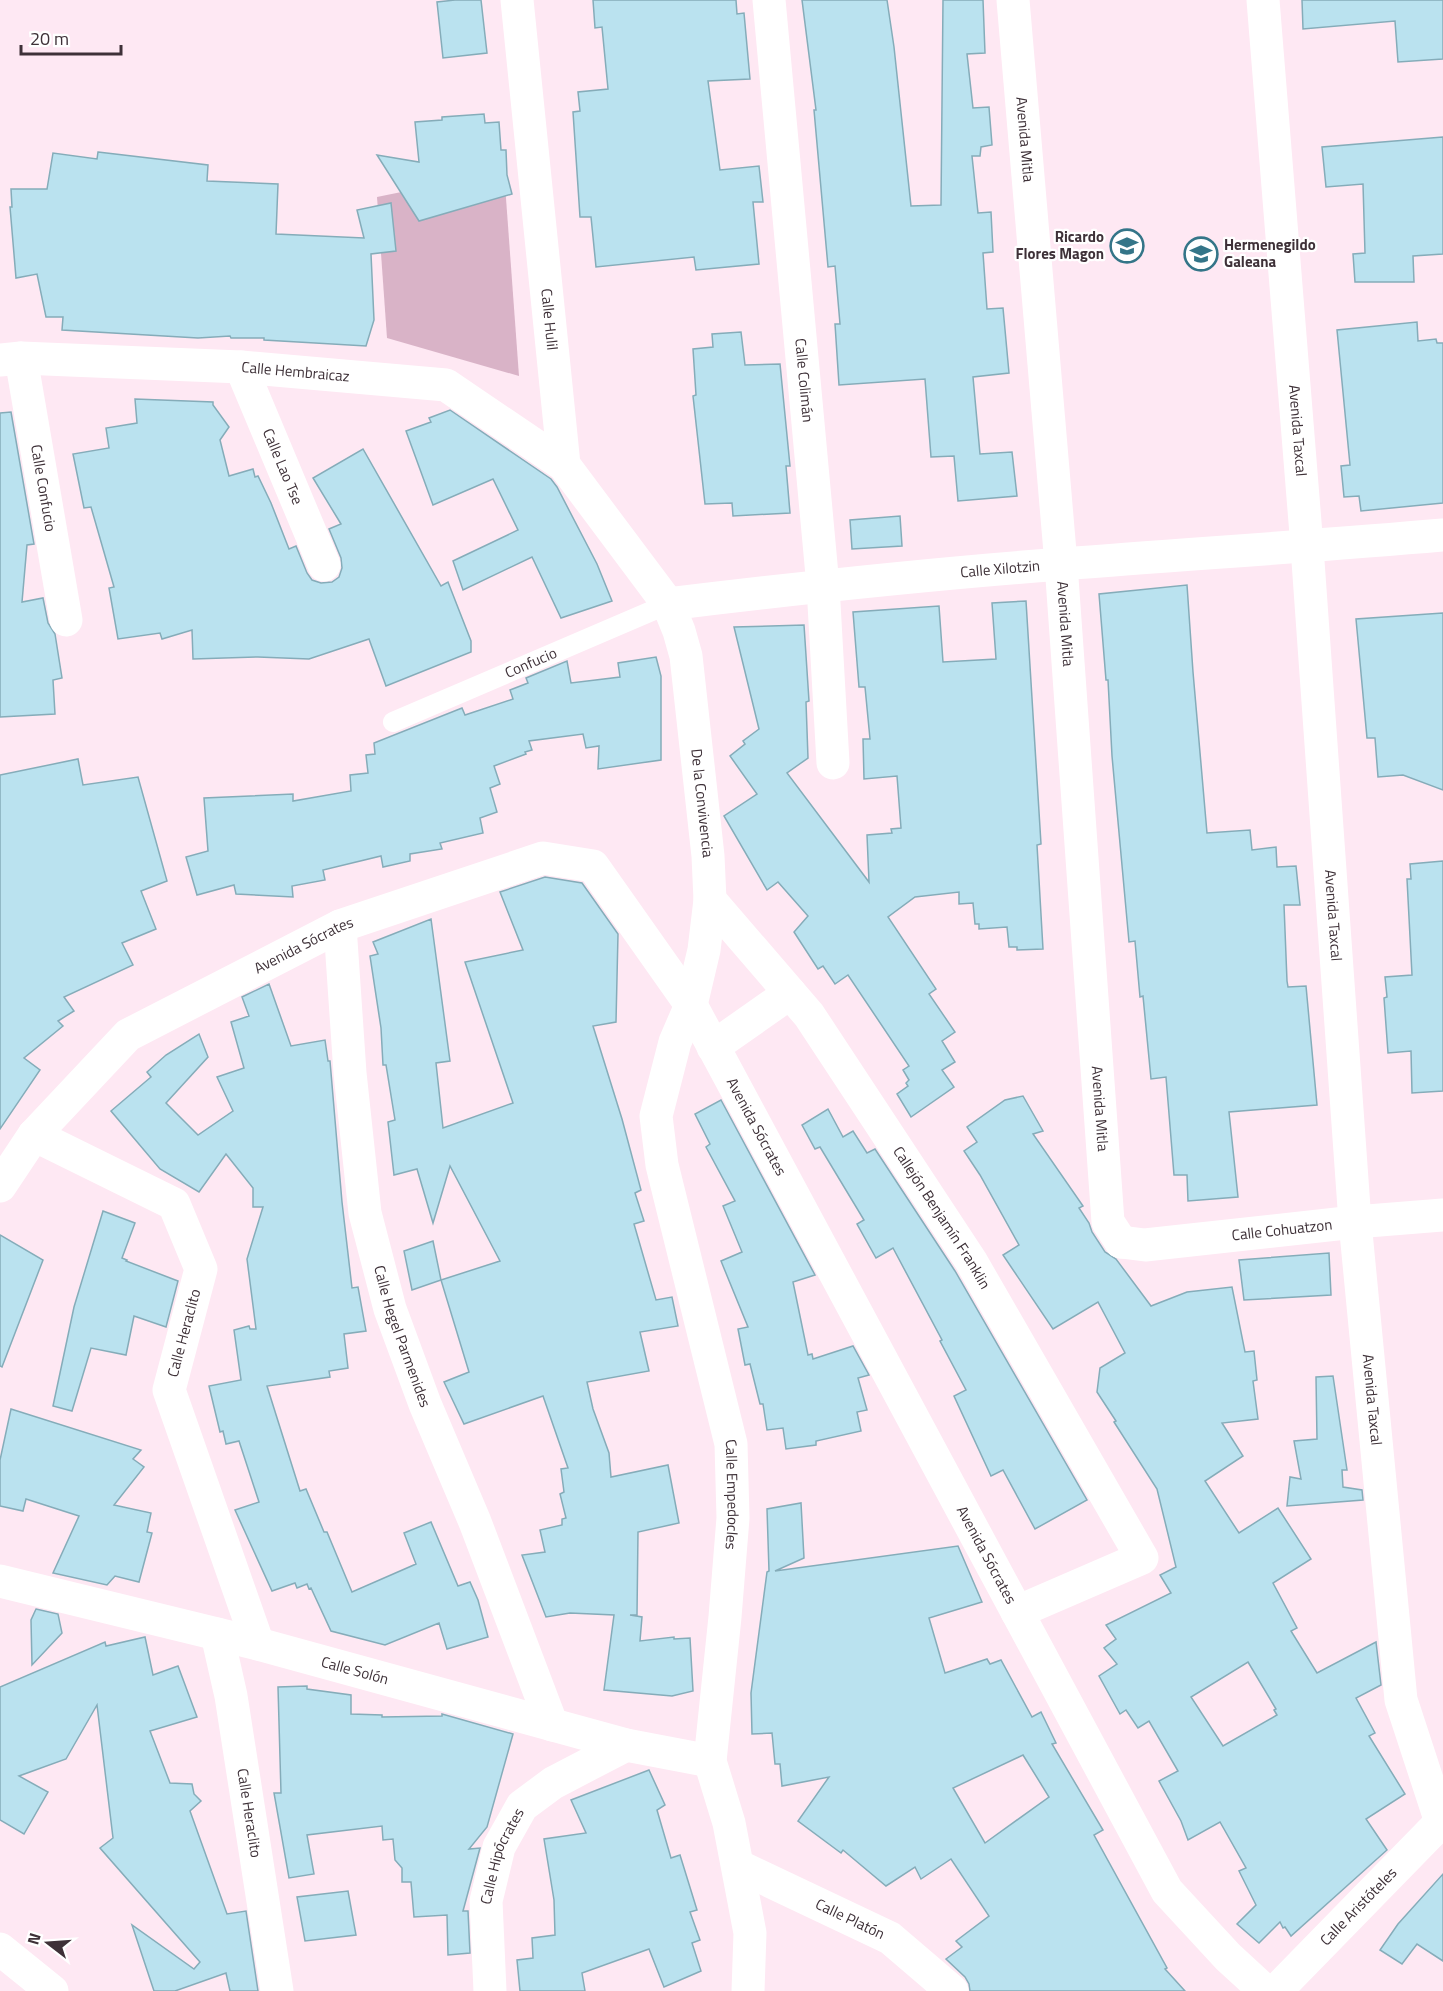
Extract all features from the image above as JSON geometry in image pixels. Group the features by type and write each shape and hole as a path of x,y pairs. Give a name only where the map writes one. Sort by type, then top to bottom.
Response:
{"street":[{"name":"Calle Hulil","path":"517,0 564,465"},
{"name":"Calle Colimán","path":"769,0 823,586 833,763"},
{"name":"Avenida Mitla","path":"1013,0 1061,564 1108,1222 1121,1242"},
{"name":"Avenida Taxcal","path":"1263,0 1307,547 1355,1222 1401,1700 1442,1823"},
{"name":"Calle Hembraicaz","path":"10,359 241,367 446,386 564,465"},
{"name":"Calle Confucio","path":"10,359 66,620"},
{"name":"Calle Lao Tse","path":"241,367 324,564"},
{"path":"564,465 668,604"},
{"name":"Calle Xilotzin","path":"668,604 823,586 1061,564 1443,535"},
{"name":"De la Convivencia","path":"668,604 686,656 708,856 710,900 705,950 691,1005"},
{"name":"Avenida Sócrates","path":"0,1186 34,1135 128,1035 340,926 543,858 593,866 691,1005 1167,1891 1228,1957 1265,1991"},
{"name":"Callejón Benjamín Franklin","path":"710,900 809,1015 971,1261 1142,1558 1017,1611"},
{"name":"Calle Hegel Parmenides","path":"340,926 350,1073 364,1214 390,1309 425,1404 475,1522 552,1725"},
{"path":"713,1047 790,993"},
{"name":"Calle Empedocles","path":"691,1005 675,1042 656,1116 662,1165 730,1444 733,1518 710,1761 729,1823 750,1933 747,1991"},
{"name":"Calle Heraclito","path":"34,1135 174,1204 201,1269 169,1390 258,1644"},
{"name":"Calle Cohuatzon","path":"1121,1242 1145,1245 1355,1222 1443,1215"},
{"name":"Calle Solón","path":"0,1581 258,1644 626,1745 710,1761"},
{"name":"Calle Heraclito","path":"217,1634 231,1696 277,1991"},
{"name":"Calle Hipócrates","path":"490,1991 486,1901 499,1847 522,1806 553,1783 626,1745"},
{"name":"Calle Aristóteles","path":"1276,1991 1442,1823"},
{"name":"Calle Platón","path":"738,1866 890,1938 952,1991"},
{"path":"0,1949 52,1991"}],"lane":[{"name":"Confucio","path":"393,722 668,604"}],"shaded area":[{"path":"504,171 519,376 387,338 377,197"}],"building":[{"path":"481,0 487,53 443,58 437,2"},
{"path":"593,0 736,0 737,14 744,13 750,79 708,81 720,170 759,166 763,202 753,202 759,264 696,270 694,257 596,267 591,217 580,217 573,112 580,111 578,92 608,89 602,27 595,28"},
{"path":"802,0 887,0 911,206 941,205 943,0 983,0 985,53 967,54 973,108 989,107 992,145 981,147 980,156 972,156 978,213 991,212 993,252 983,253 987,309 1003,308 1009,373 973,377 980,454 1012,452 1017,496 958,501 954,456 931,457 925,379 839,385 835,324 840,324 835,266 828,267 814,110 816,110"},
{"path":"1302,0 1443,0 1443,59 1398,62 1395,21 1303,29"},
{"path":"484,114 485,123 499,122 501,150 506,150 507,175 512,194 419,221 377,155 419,162 415,122 442,120 442,117"},
{"path":"1443,137 1443,254 1413,256 1414,282 1355,282 1353,254 1365,253 1363,184 1326,187 1322,147"},
{"path":"98,152 208,165 207,181 278,184 276,234 364,238 357,210 391,203 396,251 371,254 374,320 366,346 264,340 264,338 231,338 230,336 198,338 62,330 63,317 46,317 37,274 16,278 10,207 12,207 11,189 47,189 53,153 97,159"},
{"path":"1417,322 1418,341 1436,339 1437,343 1443,343 1443,503 1361,511 1359,496 1344,497 1341,466 1350,465 1337,330"},
{"path":"741,332 745,365 780,364 790,466 786,466 790,513 733,516 732,503 705,504 693,396 696,395 693,349 713,347 712,334"},
{"path":"135,399 213,402 229,427 220,440 229,476 253,469 255,477 258,476 271,503 289,549 296,546 307,573 312,580 321,583 332,582 339,577 342,568 341,558 329,529 341,524 313,478 363,449 441,586 448,582 471,641 471,652 386,686 369,639 309,659 258,657 193,659 192,630 162,639 160,633 118,639 109,588 114,587 91,507 84,508 73,454 109,448 106,428 137,423"},
{"path":"450,410 551,479 597,564 612,601 561,618 532,557 463,590 453,561 518,530 493,479 433,505 406,431 431,422 429,418"},
{"path":"11,412 34,544 27,545 22,602 43,598 48,623 55,634 62,678 53,680 55,714 0,717 0,413"},
{"path":"900,516 902,546 852,549 850,520"},
{"path":"1187,585 1207,833 1250,830 1252,850 1276,847 1277,867 1296,866 1300,905 1284,905 1287,981 1288,987 1306,986 1317,1105 1229,1112 1238,1197 1188,1201 1187,1175 1174,1175 1166,1077 1151,1079 1135,941 1129,942 1099,594"},
{"path":"1026,601 1041,844 1037,845 1043,949 1017,950 1017,947 1009,947 1007,927 979,929 979,924 975,924 973,903 959,904 959,892 915,897 888,917 936,989 929,994 955,1032 942,1041 955,1062 942,1070 954,1087 911,1117 897,1094 908,1086 906,1083 909,1080 903,1070 909,1066 848,975 835,984 823,966 818,969 794,932 808,916 778,882 767,890 724,816 757,794 730,756 745,744 743,741 759,729 734,627 804,625 809,701 806,702 808,758 787,773 869,882 867,835 892,833 891,829 901,828 897,776 864,779 863,739 870,739 865,687 859,687 853,612 939,606 943,662 996,659 992,603"},
{"path":"1443,613 1443,790 1403,775 1378,777 1375,738 1367,738 1356,619"},
{"path":"656,657 661,676 661,760 598,769 599,746 586,748 583,734 529,741 532,750 494,766 500,784 490,788 497,812 480,818 483,833 440,843 442,849 410,854 410,861 383,867 381,856 323,870 325,880 292,886 293,897 236,894 234,885 197,895 186,857 208,851 204,798 293,794 293,801 351,791 350,775 368,773 366,755 375,754 374,743 462,708 465,715 513,699 510,690 528,683 526,678 567,661 571,683 620,677 618,663"},
{"path":"78,759 83,785 138,777 167,881 141,891 156,929 122,943 133,965 64,997 74,1011 58,1021 63,1026 24,1058 40,1070 0,1129 0,775"},
{"path":"1443,861 1443,1091 1412,1093 1411,1051 1388,1053 1384,998 1387,997 1385,977 1412,975 1407,879 1411,879 1410,864"},
{"path":"545,877 582,883 618,934 616,1022 593,1026 641,1190 635,1193 644,1221 634,1224 656,1300 672,1297 678,1326 640,1332 649,1371 587,1382 593,1409 609,1453 611,1477 668,1465 679,1523 638,1532 637,1615 630,1615 642,1617 640,1641 674,1637 674,1639 690,1638 693,1691 672,1696 604,1690 614,1615 570,1613 546,1617 522,1555 545,1552 540,1530 562,1525 562,1519 566,1518 560,1494 564,1492 561,1469 568,1468 543,1396 464,1424 444,1382 469,1372 441,1280 500,1261 450,1166 433,1223 417,1169 394,1175 388,1122 395,1120 386,1065 383,1065 381,1028 370,956 378,954 373,942 431,919 450,1061 436,1063 443,1128 513,1103 465,962 523,950 500,892"},
{"path":"269,984 291,1046 325,1040 328,1061 330,1061 352,1288 358,1287 366,1331 344,1334 348,1368 329,1371 330,1377 267,1386 300,1491 306,1489 352,1592 416,1564 404,1533 431,1522 458,1586 470,1582 478,1600 488,1637 447,1649 439,1623 385,1645 331,1631 307,1584 297,1588 295,1583 272,1591 235,1510 259,1502 239,1441 226,1444 223,1431 220,1432 209,1386 241,1380 234,1330 249,1326 250,1329 256,1329 247,1259 263,1207 253,1207 253,1188 226,1154 199,1192 160,1169 111,1111 151,1077 147,1072 166,1055 199,1034 208,1057 166,1103 198,1135 233,1111 217,1077 244,1068 231,1022 249,1016 242,997"},
{"path":"1023,1096 1043,1131 1033,1134 1083,1206 1079,1208 1092,1232 1105,1252 1116,1259 1151,1306 1187,1292 1232,1287 1245,1352 1254,1351 1257,1380 1253,1381 1258,1419 1222,1423 1243,1456 1205,1481 1239,1533 1278,1508 1311,1559 1273,1583 1297,1628 1291,1631 1317,1673 1376,1642 1381,1685 1356,1698 1375,1733 1369,1736 1405,1794 1366,1819 1387,1850 1291,1936 1280,1922 1259,1943 1237,1924 1256,1905 1239,1871 1246,1868 1220,1822 1188,1840 1181,1821 1159,1781 1178,1771 1149,1721 1138,1728 1126,1710 1120,1714 1099,1676 1117,1664 1104,1648 1116,1639 1106,1625 1171,1593 1160,1575 1176,1567 1157,1489 1097,1392 1100,1368 1125,1353 1098,1302 1053,1329 1003,1255 1019,1245 964,1151 977,1142 967,1127 1005,1100","holes":["1248,1662 1276,1709 1274,1710 1277,1715 1223,1746 1191,1697"]},
{"path":"721,1100 815,1275 793,1282 808,1355 812,1354 813,1359 853,1346 869,1375 858,1378 867,1410 857,1412 861,1431 816,1441 816,1445 786,1449 783,1428 767,1430 763,1404 760,1404 750,1364 745,1365 738,1329 748,1327 721,1261 742,1252 723,1206 735,1201 706,1147 710,1144 695,1114"},
{"path":"828,1109 843,1137 853,1131 867,1153 875,1149 955,1271 1087,1500 1035,1529 1003,1470 991,1476 954,1396 966,1390 893,1248 876,1258 857,1224 864,1220 820,1147 815,1149 802,1125"},
{"path":"103,1211 135,1223 122,1258 178,1281 166,1327 134,1316 126,1355 91,1348 72,1411 53,1406 74,1307"},
{"path":"0,1235 43,1260 2,1367 0,1366"},
{"path":"433,1241 441,1280 412,1290 404,1251"},
{"path":"1329,1253 1331,1295 1244,1300 1239,1260"},
{"path":"1333,1376 1347,1470 1342,1470 1343,1487 1362,1490 1363,1500 1287,1506 1290,1477 1301,1479 1294,1441 1317,1439 1316,1377"},
{"path":"11,1409 141,1450 133,1459 144,1467 114,1505 151,1513 147,1532 152,1533 139,1582 115,1576 107,1585 53,1573 79,1516 26,1499 23,1511 0,1506 0,1460"},
{"path":"801,1503 804,1558 775,1571 958,1546 982,1602 929,1618 945,1673 987,1659 990,1664 1001,1660 1032,1717 1041,1712 1056,1743 1052,1744 1103,1830 1094,1835 1167,1968 1165,1969 1185,1991 970,1991 965,1977 946,1959 962,1947 956,1941 989,1916 951,1859 921,1879 915,1867 886,1886 843,1850 841,1853 798,1821 829,1777 782,1786 780,1764 775,1764 772,1733 752,1734 751,1693 767,1572 769,1571 767,1509","holes":["1023,1755 1049,1797 985,1843 953,1788"]},
{"path":"36,1609 58,1614 62,1633 32,1665 31,1620"},
{"path":"145,1637 153,1675 178,1666 197,1717 150,1731 170,1783 192,1784 194,1794 201,1801 190,1811 227,1914 246,1911 258,1991 230,1991 226,1973 175,1991 154,1991 132,1925 194,1969 200,1962 100,1848 113,1838 97,1705 66,1759 19,1776 48,1792 24,1834 0,1820 0,1687 105,1642 106,1646"},
{"path":"307,1686 307,1689 351,1695 351,1714 382,1715 382,1717 442,1716 442,1714 513,1734 487,1827 469,1849 480,1848 463,1911 468,1911 470,1953 448,1955 447,1915 414,1917 411,1882 402,1882 402,1868 395,1860 393,1839 383,1840 382,1826 307,1835 314,1874 289,1878 274,1793 281,1793 278,1687"},
{"path":"649,1770 665,1805 657,1810 671,1858 680,1855 697,1910 690,1912 700,1940 692,1943 701,1971 664,1987 649,1949 582,1973 585,1991 520,1991 517,1960 533,1958 532,1938 555,1935 554,1900 544,1839 586,1833 571,1800"},
{"path":"1443,1874 1443,1961 1417,1944 1402,1964 1380,1950 1398,1924"},
{"path":"348,1891 356,1935 305,1941 297,1897"}],"place":[{"name":"Ricardo Flores Magon","path":"1127,246"},
{"name":"Hermenegildo Galeana","path":"1201,254"}]}
